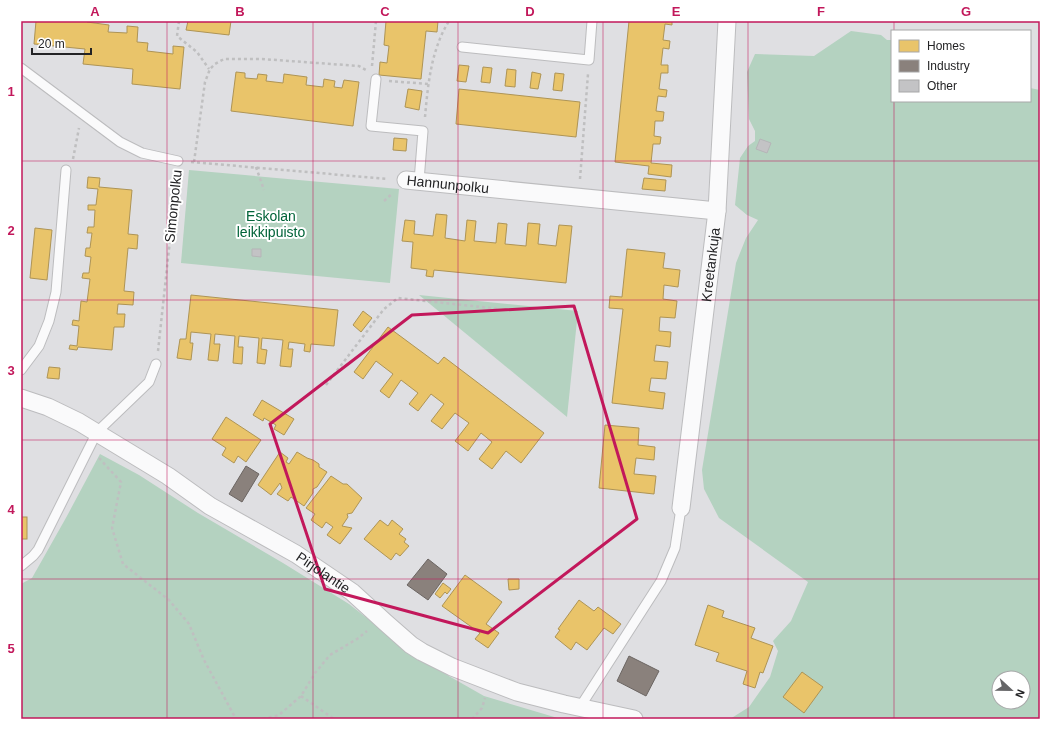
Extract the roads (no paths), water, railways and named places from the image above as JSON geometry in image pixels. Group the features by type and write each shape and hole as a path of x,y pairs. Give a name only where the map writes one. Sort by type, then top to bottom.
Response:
{"street":[{"name":"Kreetankuja","path":"681,508 717,211 727,21"},
{"name":"Hannunpolku","path":"412,181 717,211"},
{"name":"Pirjolantie","path":"21,398 54,409 97,432 168,476 210,506 307,560 352,592 411,645 422,652 452,667 491,683 542,699 579,713 634,719"}],"lane":[{"path":"462,47 589,60 592,21"},
{"name":"Simonpolku","path":"21,68 120,142 142,153 178,161"},
{"path":"376,79 371,126 423,131 412,181"},
{"path":"21,370 25,360 39,346 49,321 56,292 66,170"},
{"path":"21,566 38,550 97,432 149,382 156,364"},
{"path":"579,713 661,581 675,548 681,508"}],"park label":[{"name":"Eskolan leikkipuisto","path":"271,224"}]}
